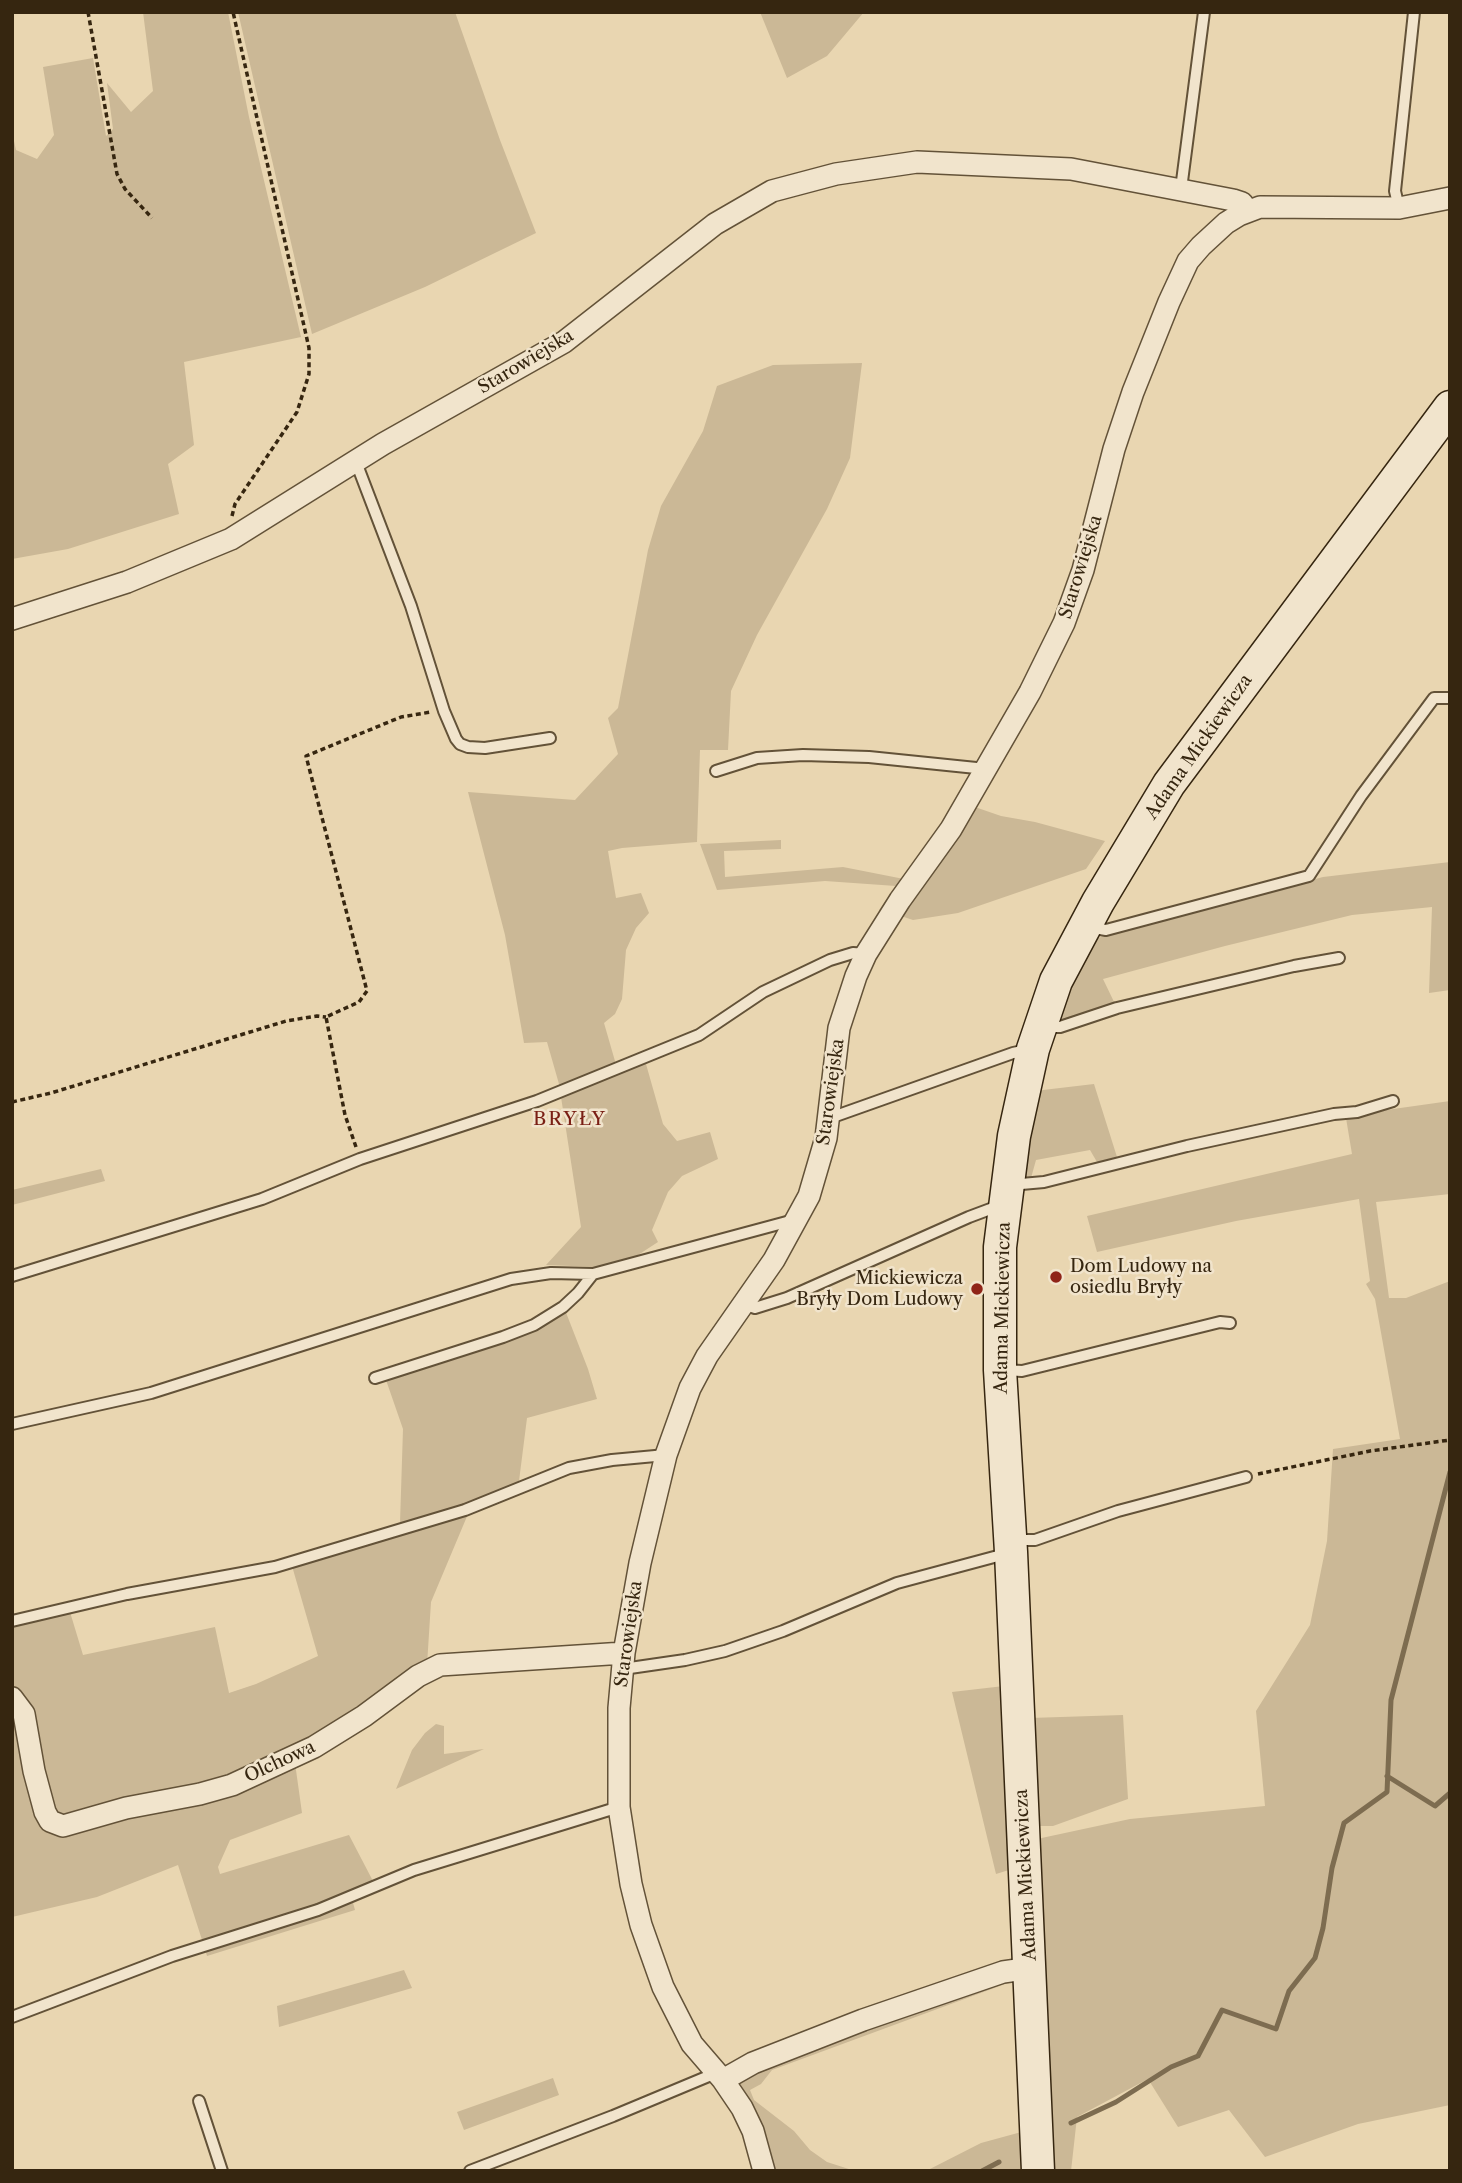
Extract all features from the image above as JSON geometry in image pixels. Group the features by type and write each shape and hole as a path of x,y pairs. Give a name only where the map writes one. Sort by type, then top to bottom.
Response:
{"street":[{"name":"Starowiejska","path":"12,619 127,582 231,539 383,444 564,342 715,223 772,191 836,174 917,162 1071,169 1236,201 1248,211"},
{"name":"Starowiejska","path":"764,2171 753,2131 741,2108 683,2029 654,1963 631,1884 619,1807 619,1721 623,1661 640,1563 666,1455 690,1388 707,1356 774,1260 809,1196 820,1164 830,1118 839,1028 866,954 896,906 951,830 1030,692 1076,593 1121,429 1181,275 1201,246 1226,223 1248,211 1269,206 1399,208 1450,198"},
{"name":"Adama Mickiewicza","path":"1038,2171 1011,1546 1000,1370 1000,1247 1014,1136 1037,1038 1056,981 1085,926 1169,784 1450,407"},
{"name":"Olchowa","path":"12,1698 24,1714 34,1771 45,1812 50,1821 63,1826 126,1808 201,1794 232,1785 314,1747 354,1723 418,1676 440,1665 623,1661"},
{"path":"719,2077 863,2020 995,1974 1031,1968"}],"lane":[{"path":"1181,189 1204,12"},
{"path":"1399,208 1395,191 1414,12"},
{"path":"356,462 411,606 444,711 456,739 468,747 485,748 550,738"},
{"path":"1085,926 1106,930 1309,876 1361,796 1434,698 1450,698"},
{"path":"716,771 757,758 803,755 869,757 986,769"},
{"path":"12,1276 262,1199 360,1159 537,1101 699,1035 763,992 838,957 853,953 866,954"},
{"path":"830,1118 1013,1053 1059,1027 1117,1008 1339,958"},
{"path":"743,1304 755,1308 787,1298 969,1217 1006,1194 1044,1182 1187,1146 1334,1114 1357,1112 1392,1101"},
{"path":"12,1424 151,1393 511,1279 551,1273 593,1274 797,1219"},
{"path":"375,1378 534,1325 564,1307 593,1274"},
{"path":"1000,1370 1022,1371 1220,1321 1230,1323"},
{"path":"12,1621 127,1594 275,1567 465,1510 569,1468 612,1460 666,1455"},
{"path":"623,1661 685,1660 725,1651 783,1631 897,1583 1011,1546 1035,1541 1118,1511 1246,1477"},
{"path":"12,2017 172,1956 318,1910 414,1870 619,1807"},
{"path":"470,2171 719,2077"},
{"path":"200,2101 222,2171"}],"path":[{"path":"88,12 117,174 129,194 152,218"},
{"path":"231,539 230,522 235,504 297,412 309,374 307,336 233,12"},
{"path":"12,1102 51,1093 286,1021 326,1017 359,1002 367,991 306,755 401,717 444,711"},
{"path":"326,1017 345,1115 360,1159"},
{"path":"1246,1477 1370,1451 1450,1440"}],"shaded area":[{"path":"143,12 228,12 249,117 301,337 184,362 194,445 168,464 179,514 68,549 12,559 12,132 16,150 37,159 54,135 43,67 93,58 106,136 113,129 107,83 131,112 153,91"},
{"path":"238,12 455,12 536,233 425,287 312,334"},
{"path":"760,12 864,12 827,56 787,78"},
{"path":"862,363 850,458 827,509 757,635 731,691 728,750 700,750 697,842 608,851 616,898 641,893 649,913 636,928 626,950 622,999 615,1014 604,1023 617,1068 646,1064 663,1124 677,1141 710,1132 718,1159 682,1176 668,1192 652,1230 658,1242 635,1257 597,1267 546,1265 581,1227 559,1084 547,1042 524,1043 505,935 468,792 575,800 618,754 608,718 618,708 648,550 661,506 703,431 717,386 773,365"},
{"path":"972,806 1001,816 1035,822 1105,841 1086,869 958,913 913,920 898,915"},
{"path":"781,840 781,849 724,851 725,877 843,867 909,880 887,912 879,910 896,886 825,881 717,890 700,844"},
{"path":"1450,862 1450,990 1429,993 1432,907 1352,915 1103,979 1116,1006 1053,1024 1090,940 1323,877"},
{"path":"1094,1084 1117,1157 1097,1162 1090,1150 1036,1160 1031,1178 1025,1179 1018,1174 1033,1094 1043,1090"},
{"path":"1450,1101 1450,1194 1376,1202 1389,1298 1406,1298 1450,1281 1450,2105 1358,2124 1265,2157 1229,2110 1178,2127 1148,2079 1077,2117 1071,2171 1051,2171 1037,1839 1130,1819 1265,1806 1256,1711 1310,1625 1327,1541 1333,1449 1400,1439 1375,1299 1366,1284 1370,1281 1359,1199 1236,1221 1097,1252 1087,1216 1352,1154 1346,1118"},
{"path":"101,1169 105,1181 12,1205 12,1190"},
{"path":"565,1310 597,1399 527,1418 519,1481 463,1507 400,1523 403,1429 386,1380 498,1345 543,1325"},
{"path":"468,1514 431,1602 427,1665 295,1763 302,1813 230,1840 218,1867 220,1874 349,1835 374,1883 317,1907 203,1943 178,1865 97,1897 12,1917 12,1716 28,1708 12,1690 12,1627 70,1612 83,1655 215,1627 229,1693 318,1656 292,1566"},
{"path":"1004,1686 1012,1869 996,1874 952,1692"},
{"path":"1123,1715 1128,1799 1053,1826 1036,1826 1030,1718"},
{"path":"436,1724 444,1726 444,1754 484,1749 396,1789 412,1750"},
{"path":"352,1899 355,1910 207,1956 205,1949"},
{"path":"404,1970 412,1988 279,2027 277,2006"},
{"path":"999,1980 1016,1980 772,2070 761,2084 750,2090 754,2100 794,2131 810,2150 827,2162 855,2171 769,2171 735,2084 743,2074"},
{"path":"553,2078 559,2095 464,2130 457,2112"},
{"path":"1025,2131 1027,2171 926,2171 981,2143"}],"waterway":[{"path":"1071,2123 1116,2102 1171,2067 1198,2056 1222,2010 1276,2029 1289,1991 1315,1958 1323,1928 1332,1868 1344,1823 1387,1792 1391,1700 1450,1472"},
{"path":"1387,1776 1435,1806 1450,1793"},
{"path":"982,2171 999,2162"}],"place":[{"name":"Dom Ludowy na osiedlu Bryły","path":"1056,1277"},
{"name":"Mickiewicza Bryły Dom Ludowy","path":"977,1289"}],"district":[{"name":"BRYŁY","path":"570,1120"}]}
